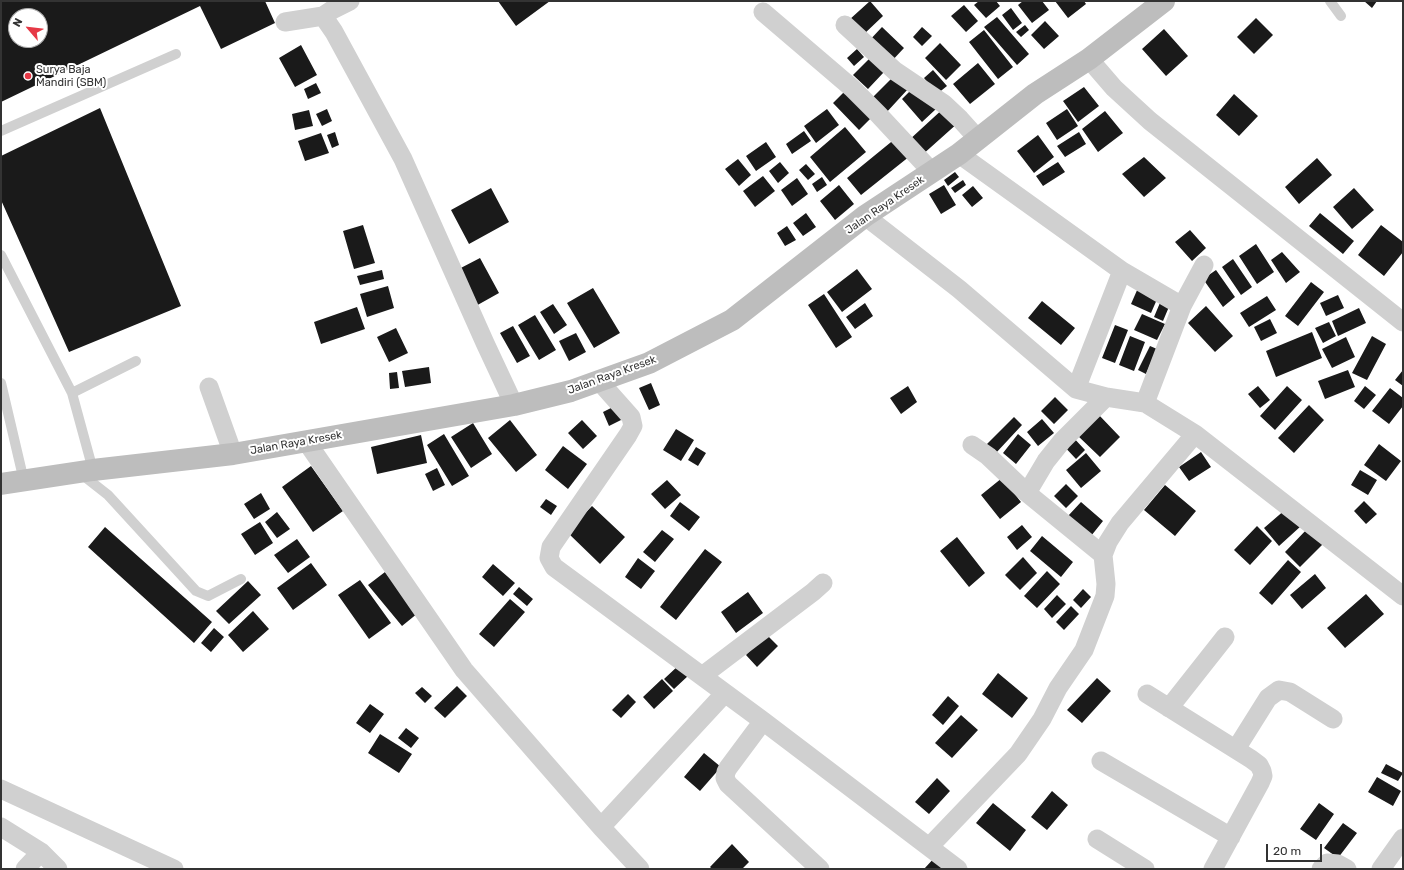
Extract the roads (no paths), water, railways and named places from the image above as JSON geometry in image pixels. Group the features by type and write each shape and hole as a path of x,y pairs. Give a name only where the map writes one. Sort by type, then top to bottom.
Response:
{"main road":[{"name":"Jalan Raya Kresek","path":"1,484 86,471 233,454 514,405 571,391 649,363 732,320 865,216 959,154 1035,94 1090,59 1164,1"}],"street":[{"path":"285,22 323,16 350,1"},
{"path":"763,12 852,88 932,172"},
{"path":"323,16 334,32 403,159 514,405"},
{"path":"845,25 895,71 944,104 960,118 978,139"},
{"path":"1090,59 1114,88 1150,121 1403,322"},
{"path":"959,154 1122,271 1182,306"},
{"path":"865,216 959,289 1076,389 1106,397 1145,403 1195,434 1403,596"},
{"path":"1145,403 1182,306 1204,265"},
{"path":"1076,389 1122,271"},
{"path":"599,381 631,417 633,426 551,547 549,558 554,567 763,721 958,869"},
{"path":"209,387 233,454"},
{"path":"1027,493 1046,461 1062,441 1106,397"},
{"path":"929,847 1018,754 1042,719 1058,688 1084,650 1105,596 1106,584 1103,555 1108,542 1120,523 1195,434"},
{"path":"306,441 464,670 601,827 640,869"},
{"path":"972,446 988,456 1027,493 1103,555"},
{"path":"702,676 823,583"},
{"path":"1169,708 1225,636"},
{"path":"1236,749 1268,698 1280,690 1290,692 1333,720"},
{"path":"601,827 725,693"},
{"path":"1148,694 1236,749 1259,765 1262,771 1263,776 1213,869"},
{"path":"763,721 728,768 726,772 728,784 820,869"},
{"path":"1101,761 1231,837"},
{"path":"1,789 174,869"},
{"path":"1,827 41,852 58,869"},
{"path":"1381,869 1403,838"},
{"path":"1097,839 1145,869"},
{"path":"24,869 41,852"},
{"path":"1321,869 1327,864 1338,864 1347,869"}],"lane":[{"path":"1330,1 1341,16"},
{"path":"1,131 176,54"},
{"path":"1,255 72,393 86,471 196,591 208,596 241,579"},
{"path":"72,393 136,361"},
{"path":"1,383 24,481"}],"place":[{"name":"Surya Baja Mandiri (SBM)","path":"28,76"}]}
